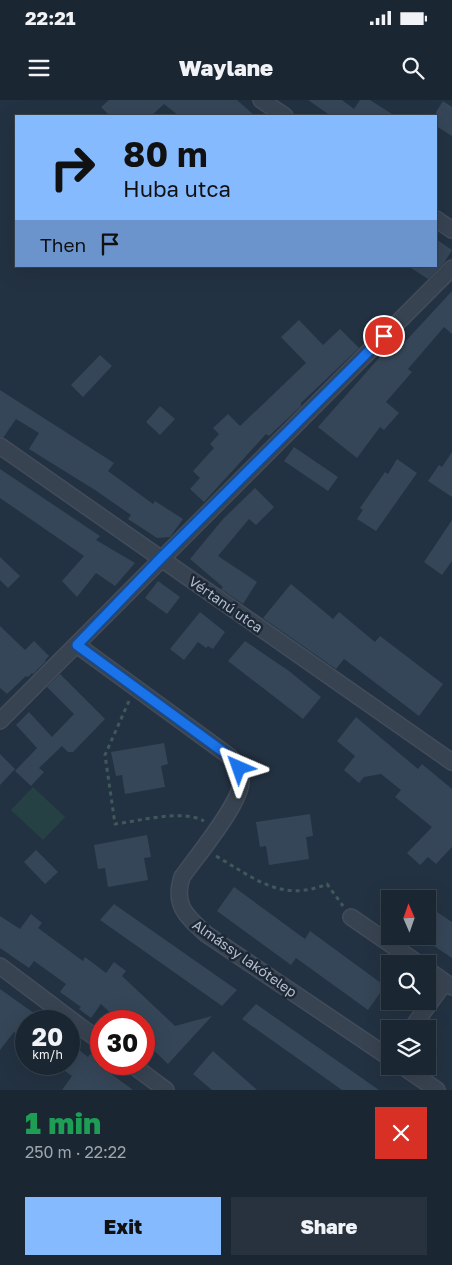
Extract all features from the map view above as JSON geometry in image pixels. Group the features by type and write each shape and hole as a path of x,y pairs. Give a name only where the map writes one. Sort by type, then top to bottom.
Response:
{"street":[{"path":"261,100 284,115"},
{"path":"437,220 452,230"},
{"path":"0,721 452,268"},
{"name":"Vértanú utca","path":"0,446 452,762"},
{"name":"Almássy lakótelep","path":"77,645 229,756 239,768 242,781 239,795 232,809 216,828 182,877 178,889 180,904 187,917 206,934 381,1052"},
{"path":"351,917 406,955"},
{"path":"0,966 90,1034"},
{"path":"418,1020 448,984 436,976"},
{"path":"146,1075 166,1090"},
{"path":"415,1075 437,1090"}],"path":[{"path":"135,687 105,755 115,824 171,816 199,818 216,828"},
{"path":"202,848 253,877 284,891 311,891 327,884 351,917"}],"green space":[{"path":"33,787 65,817 43,840 11,810"}],"building":[{"path":"109,100 237,100 254,115 178,115 164,104 152,115 109,115 101,107"},
{"path":"308,100 342,100 354,109 360,100 370,100 393,115 330,115"},
{"path":"443,101 452,107 452,136 437,127 436,112"},
{"path":"437,240 452,250 444,263 428,279 410,267 437,267"},
{"path":"452,291 452,334 444,327 408,369 412,372 386,402 399,413 384,430 380,427 357,458 318,427 386,350 388,352 398,340 403,344"},
{"path":"299,320 323,345 340,329 359,348 269,436 266,434 204,502 190,489 200,478 193,471 214,448 210,444 219,434 213,428 228,414 240,426 306,363 281,337"},
{"path":"100,355 112,366 83,397 71,385"},
{"path":"0,390 114,463 108,471 153,504 155,501 183,519 170,537 157,538 128,519 131,515 29,449 39,433 16,419 3,438 0,437"},
{"path":"160,406 175,419 160,435 146,422"},
{"path":"294,447 338,477 328,491 284,461"},
{"path":"452,452 452,497 428,481 439,465 442,467"},
{"path":"397,459 417,473 376,531 357,519 363,510 360,508 385,472 388,474"},
{"path":"0,469 100,536 96,540 135,563 115,586 96,573 77,597 62,581 84,556 0,498"},
{"path":"255,488 274,507 256,525 249,519 218,556 257,582 243,604 221,589 223,587 190,559 223,519"},
{"path":"452,520 452,561 442,575 424,562"},
{"path":"0,557 20,576 8,588 0,580"},
{"path":"158,581 180,597 167,614 145,598"},
{"path":"291,584 333,619 339,612 375,642 380,636 443,684 419,716 344,659 336,669 263,618"},
{"path":"200,612 225,632 213,649 208,646 206,648 198,642 184,660 170,649"},
{"path":"0,626 25,650 34,641 49,656 33,674 28,677 26,676 7,694 0,688"},
{"path":"245,641 289,671 321,697 303,719 228,661"},
{"path":"60,674 105,719 73,752 68,752 62,746 39,768 44,772 31,786 15,771 37,748 16,725 29,712 52,737 74,714 47,687"},
{"path":"356,717 418,769 422,764 452,789 452,847 436,864 428,857 420,865 407,853 432,827 395,797 401,790 381,774 364,777 359,783 344,770 355,756 337,741"},
{"path":"164,743 168,764 161,766 165,787 125,794 122,775 116,776 111,752"},
{"path":"0,754 15,769 0,785"},
{"path":"310,814 313,836 306,837 309,859 269,865 266,846 260,847 256,822"},
{"path":"147,835 151,857 144,858 148,880 108,887 105,868 98,869 94,845"},
{"path":"36,850 58,872 45,884 24,862"},
{"path":"234,887 305,939 310,931 381,983 381,992 368,1010 296,958 291,965 217,911"},
{"path":"114,904 237,990 222,1006 100,920"},
{"path":"436,911 452,922 452,958 432,945 436,945"},
{"path":"31,914 42,923 38,928 83,961 85,957 106,973 114,962 126,971 122,976 175,1026 212,1016 168,1064 155,1052 155,1010 107,1010 101,1004 97,1010 90,1010 90,1017 79,1009 81,1007 60,992 66,984 34,961 29,968 0,948 0,916 20,929"},
{"path":"0,989 30,1010 15,1010 15,1033 0,1050"},
{"path":"256,1004 379,1090 342,1090 242,1019"},
{"path":"80,1051 88,1057 90,1054 90,1075 113,1075 133,1090 62,1090 72,1076 71,1075 80,1075"},
{"path":"213,1051 257,1090 212,1090 193,1074"}],"route":[{"path":"239,768 229,756 77,645 161,558 384,336"}]}
